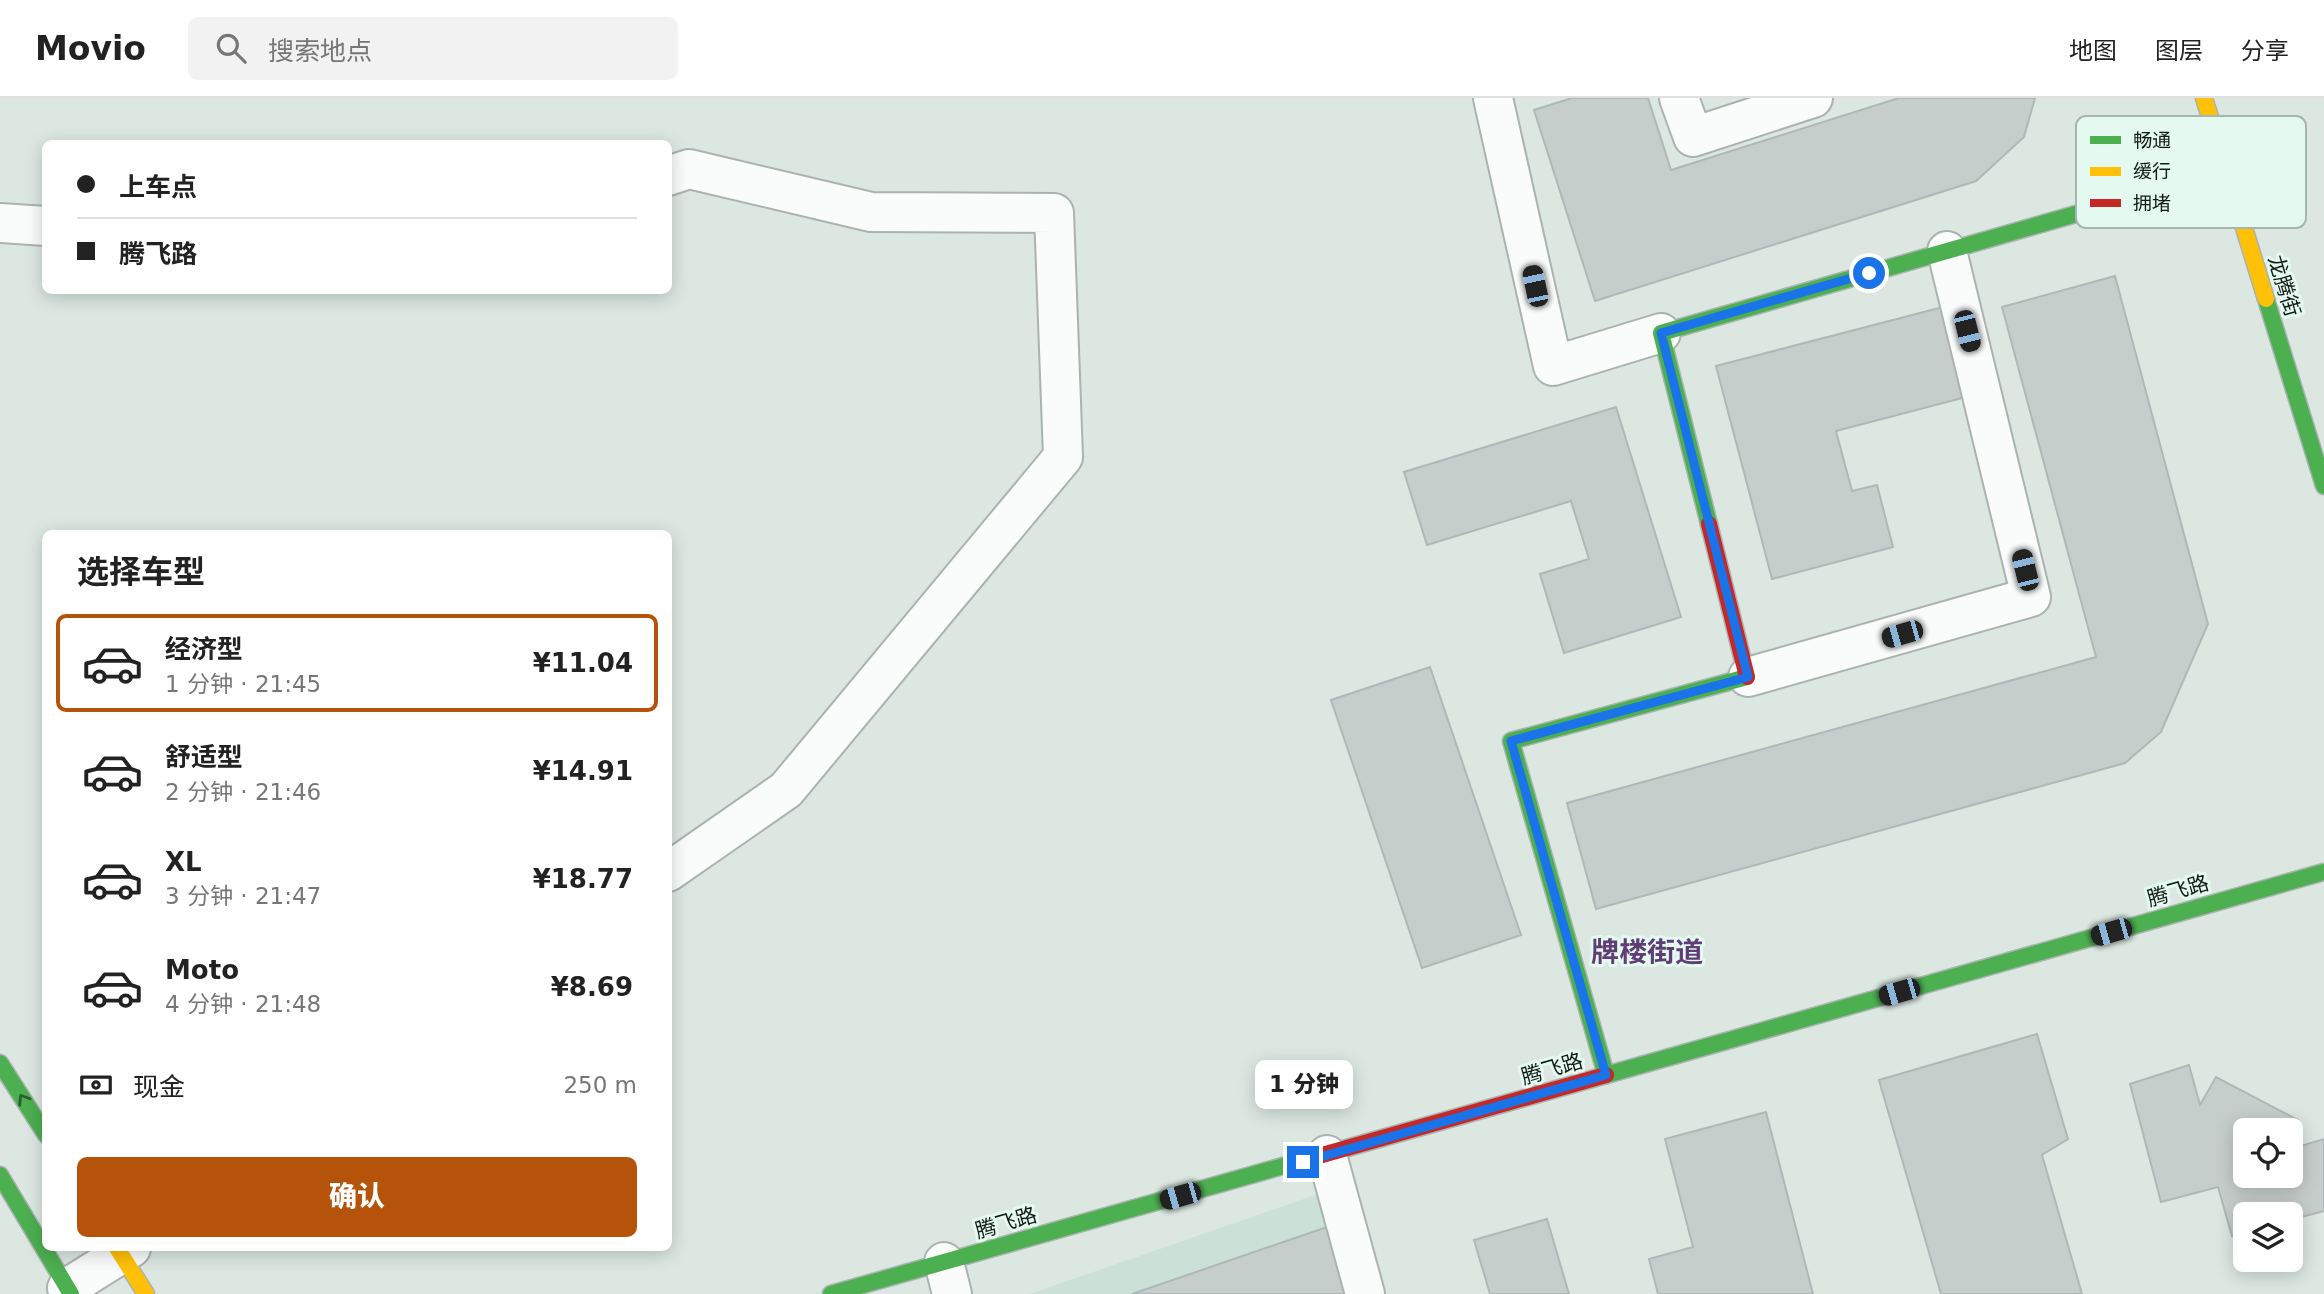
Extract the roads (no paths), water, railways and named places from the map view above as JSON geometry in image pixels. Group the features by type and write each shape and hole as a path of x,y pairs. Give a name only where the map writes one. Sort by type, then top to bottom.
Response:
{"street":[{"path":"1493,98 1553,366 2076,214"},
{"path":"1679,98 1693,137 1812,98"},
{"name":"龙腾街","path":"2204,98 2209,116"},
{"path":"672,175 689,169 871,212 1054,213 1063,457 786,790 672,869"},
{"path":"0,223 42,226"},
{"name":"龙腾街","path":"2244,228 2324,486"},
{"path":"1606,1075 1511,741 2032,597 1947,251"},
{"path":"1661,333 1748,677"},
{"name":"腾飞路","path":"831,1294 948,1278 1327,1155 2324,872"},
{"path":"0,1063 42,1129"},
{"path":"1327,1155 1365,1294"},
{"path":"0,1175 42,1246"},
{"path":"45,1251 69,1291 122,1251"},
{"path":"124,1251 146,1294"}],"district":[{"name":"牌楼街道","path":"1647,952"}]}
